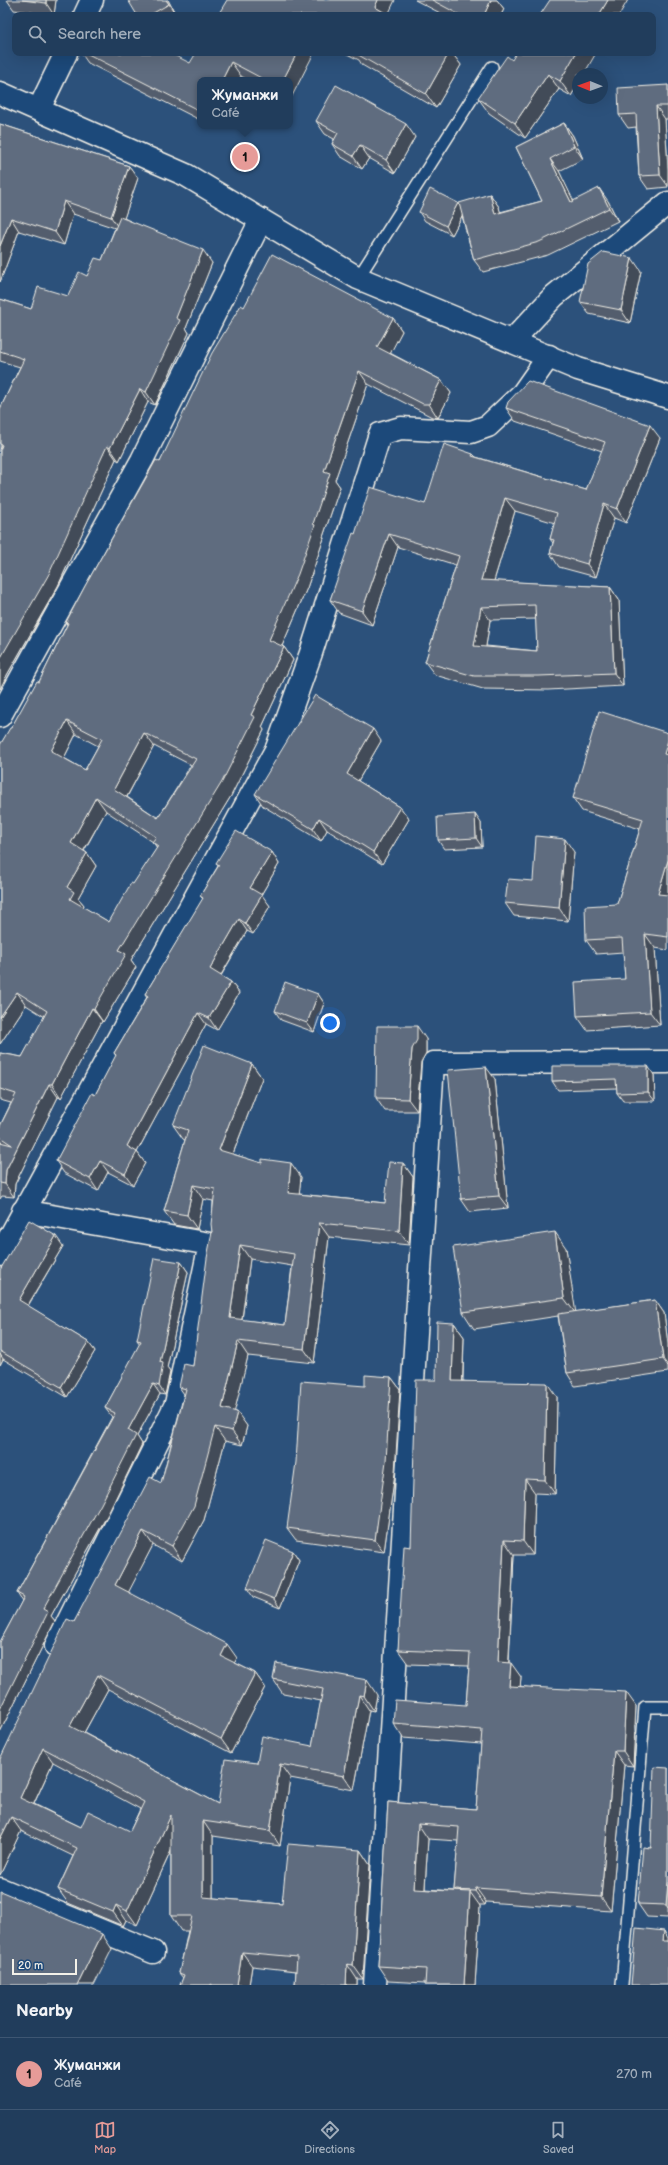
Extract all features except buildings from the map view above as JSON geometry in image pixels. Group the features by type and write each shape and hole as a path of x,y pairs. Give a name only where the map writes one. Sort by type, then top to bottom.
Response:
{"street":[{"path":"86,12 92,0"},
{"path":"39,109 65,56"},
{"path":"0,93 186,175 358,278 578,369 668,397"},
{"path":"512,341 554,296 668,203"},
{"path":"0,716 142,460 261,220"},
{"path":"0,1255 277,748 311,653 380,434 401,428 471,432 488,426 523,393 549,356"},
{"path":"375,1985 433,1063 668,1062"},
{"path":"23,1211 210,1244 176,1404 46,1668"},
{"path":"0,1889 153,1952"}],"lane":[{"path":"358,278 492,67"},
{"path":"622,1985 645,1707 668,1707"}],"place":[{"name":"Жуманжи","path":"245,157"}]}
